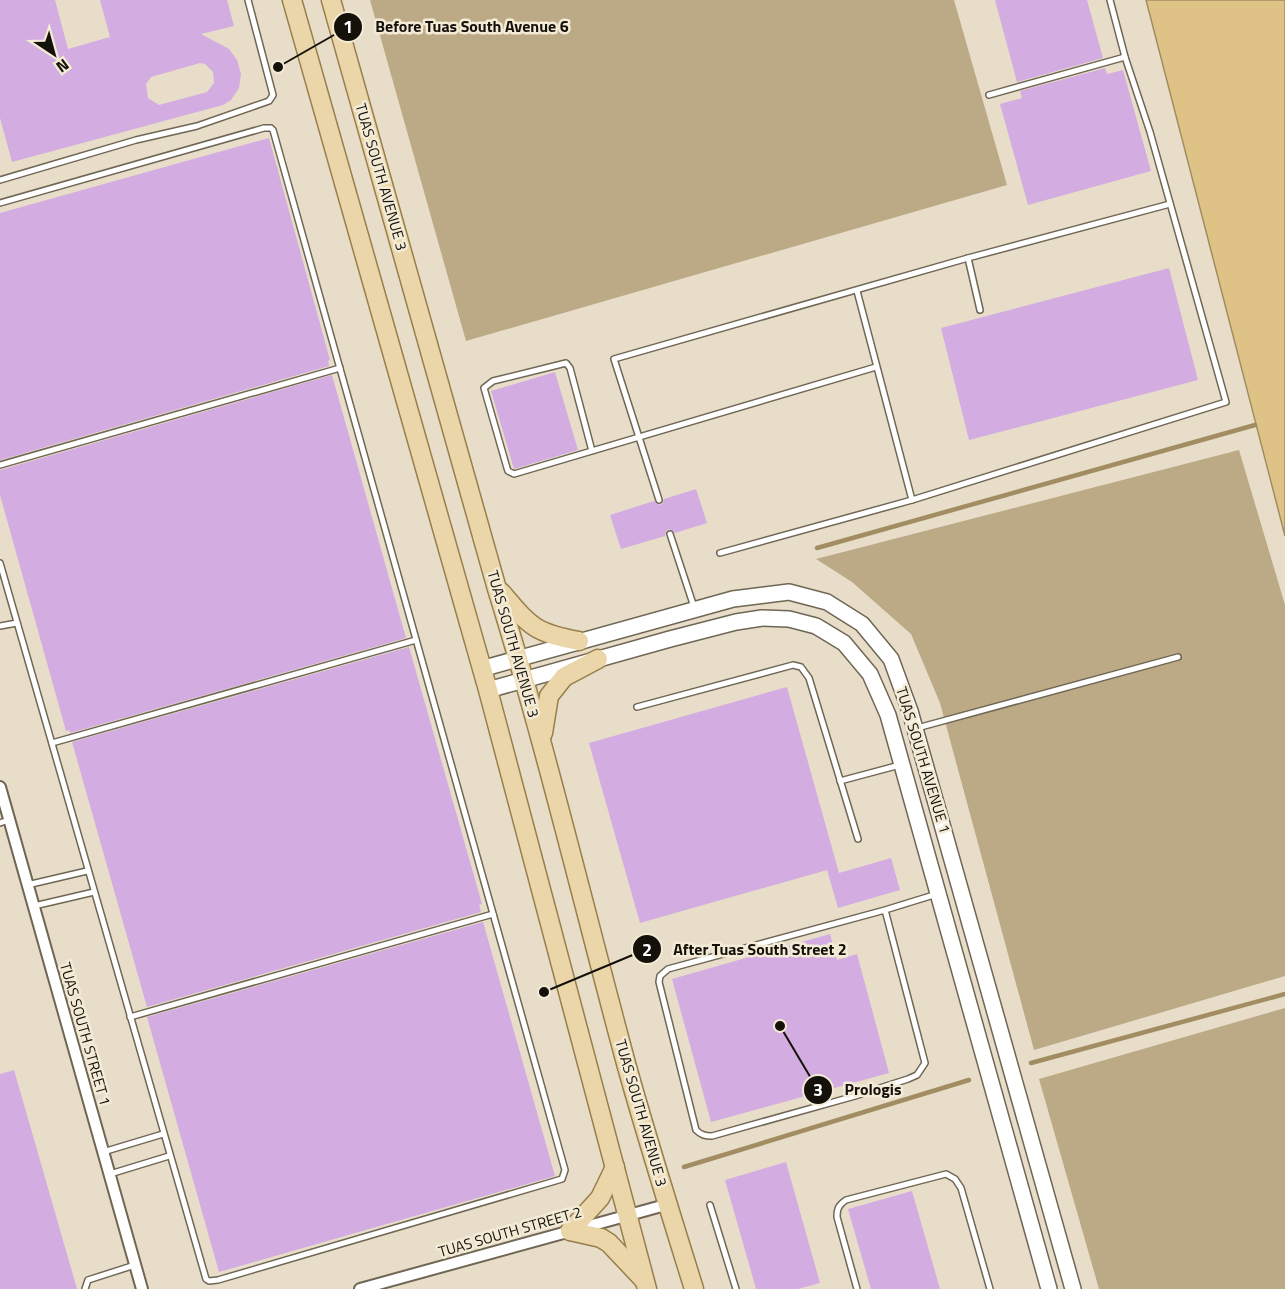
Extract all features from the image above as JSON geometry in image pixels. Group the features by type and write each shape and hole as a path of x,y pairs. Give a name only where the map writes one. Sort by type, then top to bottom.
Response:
{"main road":[{"path":"292,0 488,690 645,1285"},
{"name":"TUAS SOUTH AVENUE 3","path":"332,0 496,586 524,678 628,1068 694,1289"},
{"path":"496,586 529,624 540,632 579,641"},
{"name":"TUAS SOUTH AVENUE 1","path":"481,669 733,599 789,592 827,602 862,624 891,659 915,728 1073,1289"},
{"name":"TUAS SOUTH AVENUE 1","path":"488,690 524,678 692,633 762,618 789,619 816,626 844,644 870,674 888,716 1049,1289"},
{"path":"544,751 543,725 549,696 564,677 598,659"},
{"path":"615,1167 600,1198 570,1231 601,1238 609,1243 645,1285"}],"street":[{"name":"TUAS SOUTH STREET 1","path":"0,787 4,822 27,885 142,1289"},
{"name":"TUAS SOUTH STREET 2","path":"360,1289 669,1204"}],"lane":[{"path":"0,180 136,140 197,126 269,101 273,95 248,0"},
{"path":"720,553 912,500 1226,402 1150,132 1125,57 1110,0"},
{"path":"989,95 1125,57"},
{"path":"0,203 271,128 565,1170 562,1179 209,1281 202,1273 0,563"},
{"path":"659,500 614,359 968,258 1170,204"},
{"path":"968,258 980,310"},
{"path":"856,291 912,500"},
{"path":"592,451 570,368 566,363 493,381 484,388 507,468 511,474 592,451 876,366"},
{"path":"0,465 340,368"},
{"path":"670,534 695,610"},
{"path":"0,600 9,598"},
{"path":"0,626 17,623"},
{"path":"52,743 416,640"},
{"path":"915,728 1178,657"},
{"path":"637,707 793,665 801,667 809,678 858,840"},
{"path":"840,781 902,764"},
{"path":"27,885 87,871"},
{"path":"33,906 94,892"},
{"path":"885,910 925,1063 918,1075 855,1096 712,1136 705,1136 696,1130 659,982 660,976 668,969 938,894"},
{"path":"130,1017 493,914"},
{"path":"103,1152 163,1134"},
{"path":"110,1174 169,1156"},
{"path":"857,1289 837,1217 840,1204 846,1200 945,1174 951,1175 961,1188 990,1289"},
{"path":"710,1205 736,1289"},
{"path":"85,1289 88,1280 135,1264"}],"shaded area":[{"path":"370,0 954,0 1007,185 466,341"},
{"path":"1146,0 1285,0 1285,536"},
{"path":"1239,450 1285,605 1285,976 1034,1050 940,703 911,634 852,582 816,559"},
{"path":"1285,1008 1285,1289 1099,1289 1039,1079"}],"building":[{"path":"0,0 55,0 68,49 110,37 100,0 227,0 234,26 201,34 229,49 237,60 241,74 239,88 231,100 223,105 12,162 0,118","holes":["200,63 205,64 213,72 214,83 207,92 159,105 148,98 146,84 151,77"]},
{"path":"995,0 1087,0 1103,58 1017,82"},
{"path":"1105,68 1107,74 1123,70 1151,171 1028,205 1000,104 1022,98 1020,91"},
{"path":"269,138 330,360 328,361 329,366 0,460 0,213"},
{"path":"1169,268 1198,380 969,440 941,328"},
{"path":"555,372 578,450 514,469 491,391"},
{"path":"332,375 406,638 70,733 69,730 66,731 0,495 0,470"},
{"path":"696,489 707,523 675,533 669,529 665,536 621,549 610,515 654,501 660,505 664,499"},
{"path":"409,647 482,904 479,905 481,912 147,1007 72,742"},
{"path":"787,687 839,873 891,858 900,890 838,908 827,870 640,923 589,743"},
{"path":"483,922 555,1176 219,1272 147,1017"},
{"path":"830,934 837,960 857,954 889,1073 711,1122 672,979"},
{"path":"14,1070 77,1289 0,1289 0,1074"},
{"path":"786,1162 820,1283 798,1289 756,1289 725,1180"},
{"path":"912,1191 940,1289 871,1289 848,1209"}],"waterway":[{"path":"817,548 1255,425"},
{"path":"1031,1063 1285,994"},
{"path":"684,1167 969,1080"}],"place":[{"name":"Before Tuas South Avenue 6","path":"278,67"},
{"name":"After Tuas South Street 2","path":"544,992"},
{"name":"Prologis","path":"780,1026"}]}
